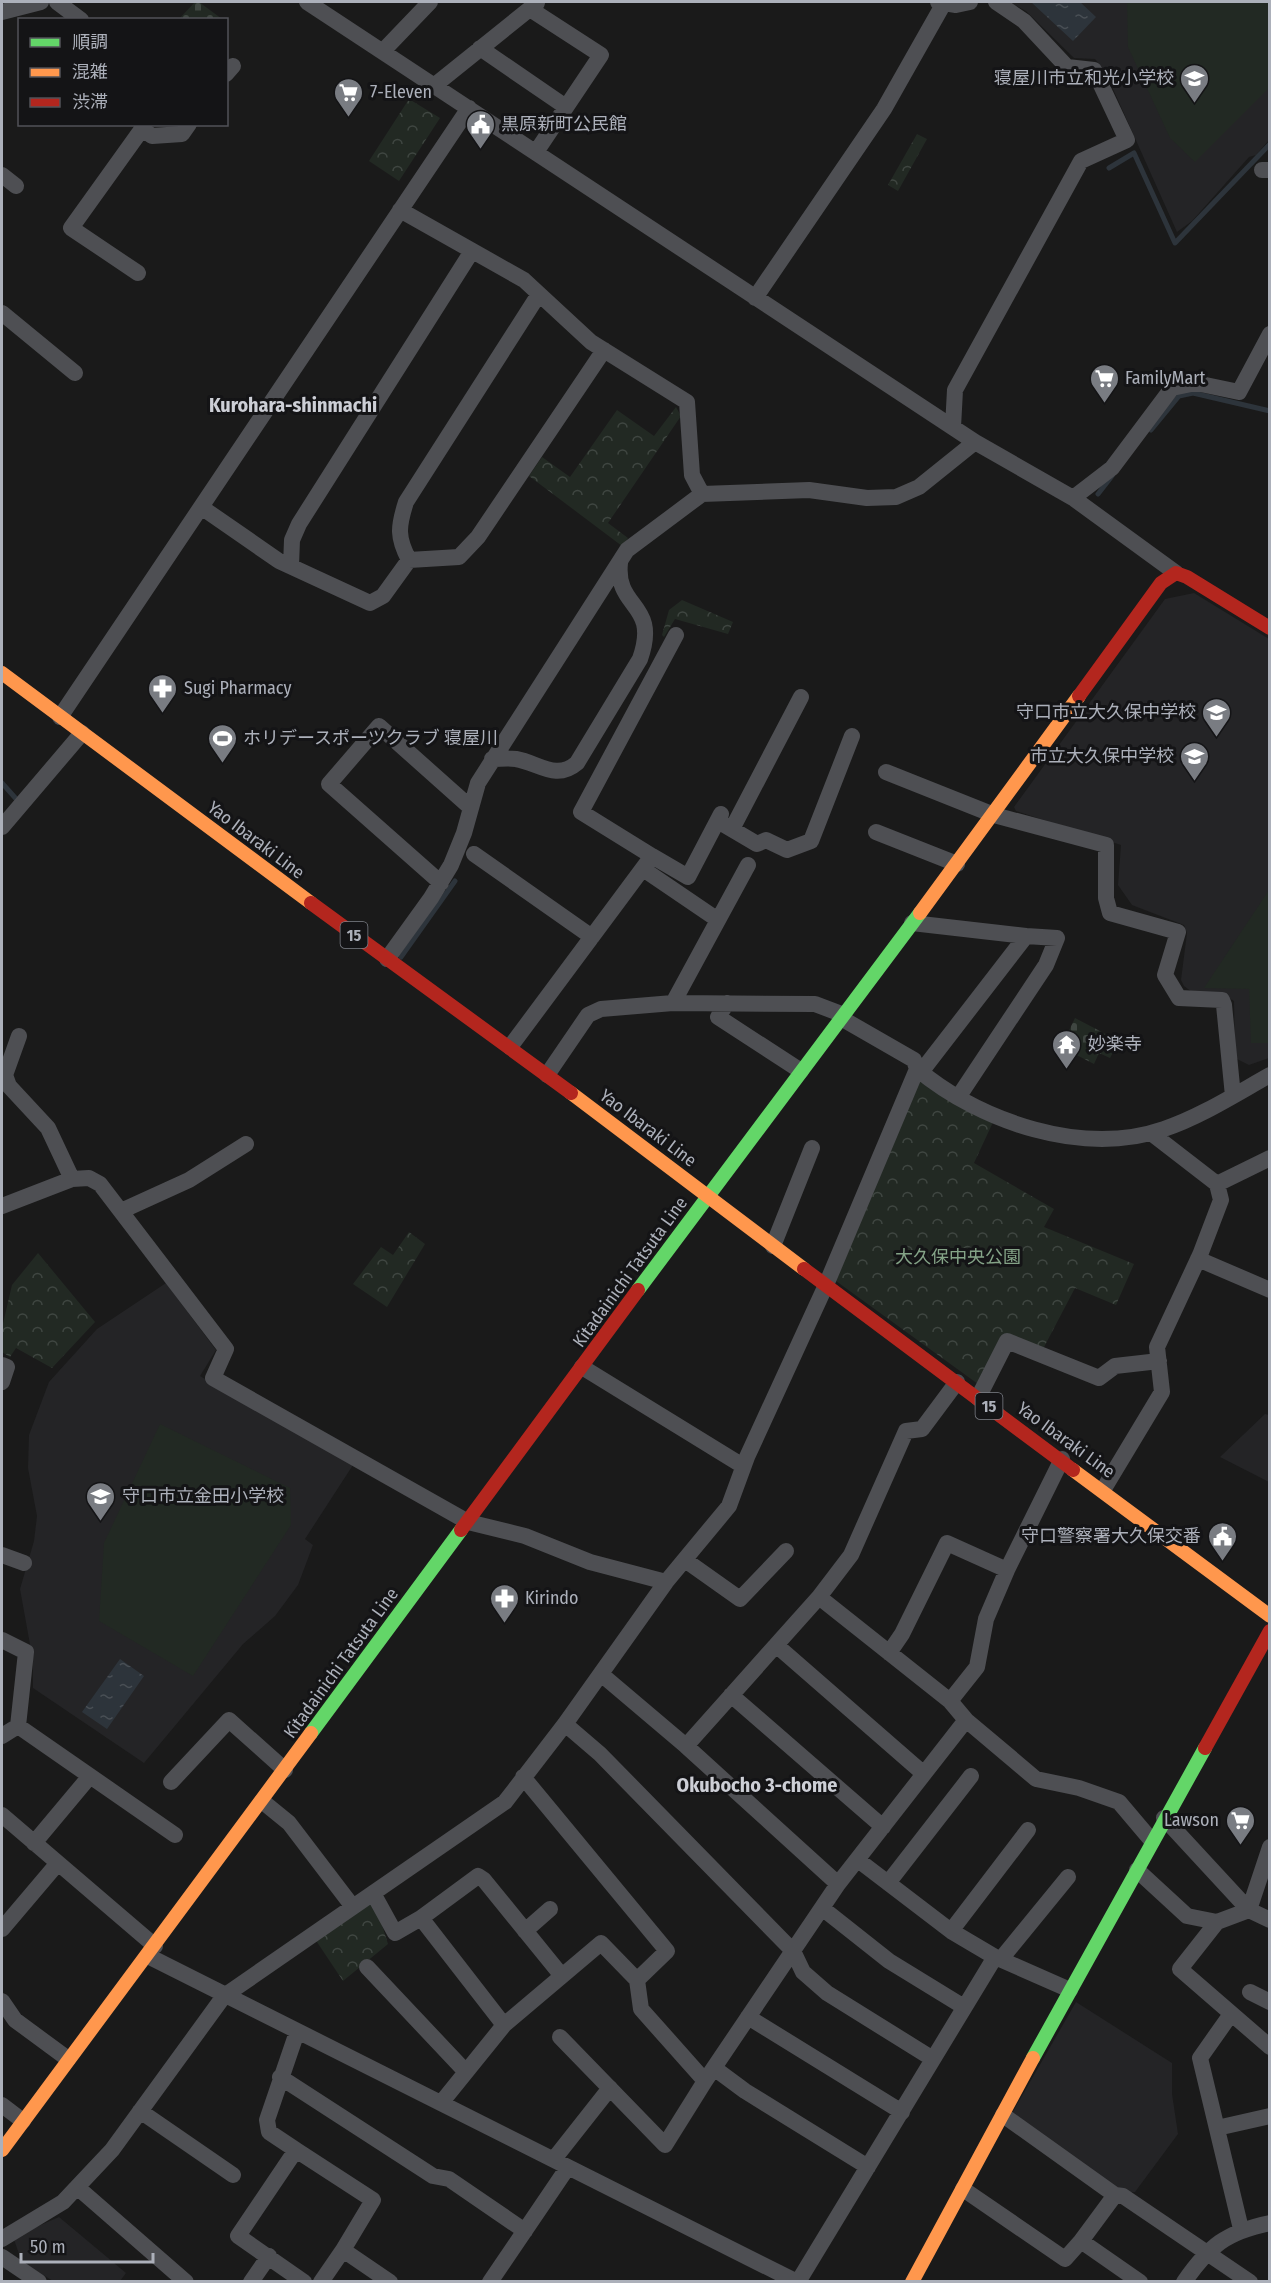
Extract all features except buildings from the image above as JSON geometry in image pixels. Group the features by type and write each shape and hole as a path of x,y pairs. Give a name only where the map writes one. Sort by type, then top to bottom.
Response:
{"main road":[{"path":"1176,573 1187,577 1269,628"},
{"name":"Kitadainichi Tatsuta Line","path":"2,2150 68,2059 152,1951 708,1196 994,815 1161,584 1176,573"},
{"name":"Yao Ibaraki Line","path":"2,673 387,959 510,1047 772,1246 1062,1459 1269,1616"},
{"path":"912,2282 1164,1818 1269,1631"}],"street":[{"path":"2,12 41,2"},
{"path":"57,2 78,18"},
{"path":"383,51 430,2"},
{"path":"754,298 884,109 941,2 956,5 970,2"},
{"path":"953,427 955,390 1081,161 1127,140 1094,70 1066,67 1024,21 996,2"},
{"path":"315,4 754,298 975,442 1073,498 1176,573"},
{"path":"435,85 534,5 601,55 536,152"},
{"path":"480,48 566,107"},
{"path":"60,717 469,108"},
{"path":"138,273 71,228 139,127 152,136 182,134 188,126"},
{"path":"2,176 16,186"},
{"path":"400,210 524,280 591,342 687,402 692,475 702,494"},
{"path":"291,566 292,540 299,524 472,251"},
{"path":"409,560 400,542 400,521 406,502 539,294"},
{"path":"2,313 75,372"},
{"path":"1073,498 1112,468 1172,388 1196,383 1239,392 1268,340"},
{"path":"409,560 459,557 478,537 604,350"},
{"path":"387,959 441,883 464,833 478,783 492,759 627,550 702,494 808,490 867,498 896,497 919,487 975,442"},
{"path":"201,507 279,561 370,603 383,596 409,560"},
{"path":"492,759 513,758 552,772 570,769 579,759 640,659 645,645 645,622 620,586 621,560"},
{"path":"676,635 581,812 718,920"},
{"path":"647,862 688,877 801,697"},
{"path":"441,883 329,784 379,726 471,808"},
{"path":"2,827 82,733"},
{"path":"724,822 758,844 766,840 787,849 811,841 852,736"},
{"path":"579,759 601,773"},
{"path":"886,772 994,815 1106,845 1106,898 1110,913 1178,932 1165,975 1179,998 1222,1000 1233,1096"},
{"path":"876,832 957,864"},
{"path":"474,854 592,937"},
{"path":"510,1047 647,862"},
{"path":"673,1003 748,865"},
{"path":"912,923 1057,938 1046,964 958,1096"},
{"path":"2,2239 63,2202 112,2150 224,1996 505,1802 565,1724 666,1582 729,1506 743,1466 826,1285 919,1071 1026,936"},
{"path":"547,1076 588,1016 601,1009 673,1003 815,1004 843,1017 914,1060 919,1071 958,1096 994,1115 1039,1131 1098,1140 1166,1129 1233,1096 1269,1075"},
{"path":"727,1003 718,1017 801,1071"},
{"path":"20,1036 5,1075 9,1086 48,1128 72,1179"},
{"path":"1103,1490 1162,1392 1157,1347 1198,1259 1221,1200 1217,1184 1151,1133"},
{"path":"121,1211 189,1180 246,1144"},
{"path":"772,1246 812,1148"},
{"path":"1217,1184 1269,1158"},
{"path":"2,1206 72,1179 89,1178 100,1184 226,1349 213,1378 468,1522 525,1536 590,1562 666,1582"},
{"path":"1198,1259 1269,1290"},
{"path":"978,1398 1007,1341 1099,1378 1115,1366 1159,1361"},
{"path":"2,1365 7,1367 2,1382"},
{"path":"582,1367 743,1466"},
{"path":"686,1746 819,1597 851,1555 906,1431 922,1429 957,1382"},
{"path":"950,1701 977,1666 986,1619 1006,1570 1062,1459"},
{"path":"889,1653 903,1634 947,1543 1006,1570"},
{"path":"685,1560 740,1599 786,1551"},
{"path":"2,1555 24,1563"},
{"path":"819,1597 950,1701 966,1720 1036,1779 1079,1788 1119,1802 1152,1841"},
{"path":"2,1640 26,1652 18,1726"},
{"path":"776,1645 924,1774"},
{"path":"601,1674 686,1746 838,1884"},
{"path":"731,1695 883,1827"},
{"path":"171,1782 229,1720 285,1770"},
{"path":"560,2037 665,2145 709,2074 838,1884 966,1720"},
{"path":"565,1724 600,1754 793,1951 803,1972 827,1993 933,2059"},
{"path":"2,1736 18,1726"},
{"path":"18,1726 175,1835"},
{"path":"34,1843 90,1776"},
{"path":"888,1883 971,1776"},
{"path":"523,1777 666,1951 637,1980"},
{"path":"262,1801 289,1823 353,1907"},
{"path":"2,1815 152,1951 224,1996 797,2282 964,2007 998,1958 1068,1877"},
{"path":"1164,1818 1250,1911 1269,1920"},
{"path":"951,1931 1029,1830"},
{"path":"1250,1911 1269,1847"},
{"path":"858,1860 951,1931 998,1958 1070,1990"},
{"path":"2,1929 57,1863"},
{"path":"1137,1870 1187,1916 1217,1922 1250,1911"},
{"path":"373,1893 395,1933 421,1918 478,1876 562,1976"},
{"path":"822,1908 889,1961 964,2007"},
{"path":"525,1930 550,1909"},
{"path":"421,1918 504,2025"},
{"path":"1217,1922 1180,1969 1269,2047"},
{"path":"441,2103 504,2025 601,1943 637,1980 641,2009 709,2074 746,2091 868,2167"},
{"path":"366,1967 466,2072"},
{"path":"1250,1992 1269,2002"},
{"path":"2,2001 15,2020 68,2059"},
{"path":"1232,2014 1200,2058 1241,2229"},
{"path":"748,2017 902,2112"},
{"path":"297,2032 267,2120 269,2132 373,2200 321,2282"},
{"path":"280,2077 433,2176 449,2179 525,2231"},
{"path":"490,2282 525,2231 561,2163 610,2088"},
{"path":"2,2105 23,2121"},
{"path":"140,2110 233,2175"},
{"path":"1003,2115 1115,2195 1123,2196 1250,2282"},
{"path":"1217,2128 1269,2116"},
{"path":"296,2150 238,2236 304,2282"},
{"path":"77,2187 186,2282"},
{"path":"963,2189 1065,2259 1115,2195"},
{"path":"1184,2282 1204,2252 1241,2229 1269,2223"},
{"path":"1081,2241 1140,2282"},
{"path":"343,2250 390,2282"},
{"path":"251,2282 268,2256"},
{"path":"2,2257 39,2282"}],"shaded area":[{"name":"寝屋川市立和光小学校","path":"1009,2 1269,2 1269,140 1256,155 1249,157 1192,221 1177,232 1105,71 1095,59 1074,58 1026,11"},
{"name":"守口市立大久保中学校","path":"1194,593 1269,639 1269,1058 1249,1065 1235,1058 1234,1001 1229,998 1192,992 1184,986 1181,980 1187,933 1184,925 1132,905 1118,885 1121,845 1016,811 1014,807 1165,599"},
{"name":"守口市立金田小学校","path":"166,1283 216,1350 200,1376 353,1465 305,1539 313,1545 298,1585 275,1616 243,1644 144,1763 33,1688 33,1661 20,1589 34,1541 37,1516 28,1468 29,1435 49,1382 97,1329"},
{"path":"1265,1414 1269,1415 1269,1482 1220,1457"},
{"path":"1076,2002 1172,2063 1172,2094 1178,2134 1135,2192 1124,2192 1011,2115"},
{"path":"59,2217 126,2273 120,2281 53,2281 22,2262 13,2237"}],"green space":[{"path":"195,2 199,2 221,18 180,18"},
{"path":"1127,2 1269,2 1269,88 1195,162 1170,138 1128,47"},
{"path":"409,99 440,118 399,181 369,161"},
{"path":"917,134 927,139 898,191 888,185"},
{"path":"676,407 681,416 608,523 628,538 622,546 529,476 542,457 570,477 617,410 654,436"},
{"path":"682,600 733,622 728,634 675,619 664,637 662,635 669,610"},
{"path":"1269,890 1269,1043 1251,1043 1249,989 1204,988"},
{"path":"1075,1018 1119,1041 1110,1058 1099,1053 1094,1064 1061,1047"},
{"name":"大久保中央公園","path":"919,1081 994,1120 974,1163 1054,1209 1044,1227 1134,1264 1116,1305 1075,1288 1043,1349 1006,1334 978,1384 836,1281"},
{"path":"409,1232 425,1244 387,1307 353,1284 381,1247 393,1255"},
{"path":"38,1253 95,1322 52,1368 16,1348 10,1357 2,1352 2,1328 12,1285"},
{"path":"160,1424 290,1488 291,1525 193,1676 99,1621 104,1543"},
{"path":"369,1902 375,1903 388,1944 343,1981 315,1939"}],"water":[{"path":"1031,2 1080,2 1096,17 1073,41"},
{"path":"120,1659 144,1676 107,1729 82,1712"}],"waterway":[{"path":"1109,168 1134,153 1175,243 1270,144"},
{"path":"1151,430 1179,396 1193,393 1270,411"},
{"path":"1098,494 1112,476"},
{"path":"2,783 18,801"},
{"path":"401,957 455,881"}],"traffic: fast":[{"path":"638,1290 920,913"},
{"path":"311,1733 461,1530"},
{"path":"1033,2058 1205,1748"}],"traffic: slow":[{"path":"2,673 311,903"},
{"path":"920,913 1079,696"},
{"path":"571,1093 804,1269"},
{"path":"1073,1470 1270,1616"},
{"path":"2,2150 311,1733"},
{"path":"912,2282 1033,2058"}],"traffic: jam":[{"path":"1079,696 1161,583 1176,573 1187,577 1270,628"},
{"path":"311,903 571,1093"},
{"path":"804,1269 1073,1470"},
{"path":"461,1530 638,1290"},
{"path":"1205,1748 1270,1631"}],"place":[{"name":"寝屋川市立和光小学校","path":"1195,104"},
{"name":"7-Eleven","path":"349,118"},
{"name":"黒原新町公民館","path":"480,150"},
{"name":"FamilyMart","path":"1104,404"},
{"name":"Sugi Pharmacy","path":"163,714"},
{"name":"守口市立大久保中学校","path":"1217,738"},
{"name":"ホリデースポーツクラブ 寝屋川","path":"222,764"},
{"name":"市立大久保中学校","path":"1195,782"},
{"name":"妙楽寺","path":"1067,1070"},
{"name":"守口市立金田小学校","path":"101,1522"},
{"name":"守口警察署大久保交番","path":"1222,1562"},
{"name":"Kirindo","path":"504,1624"},
{"name":"Lawson","path":"1240,1846"}],"district":[{"name":"Kurohara-shinmachi","path":"293,405"},
{"name":"Okubocho 3-chome","path":"757,1785"}]}
